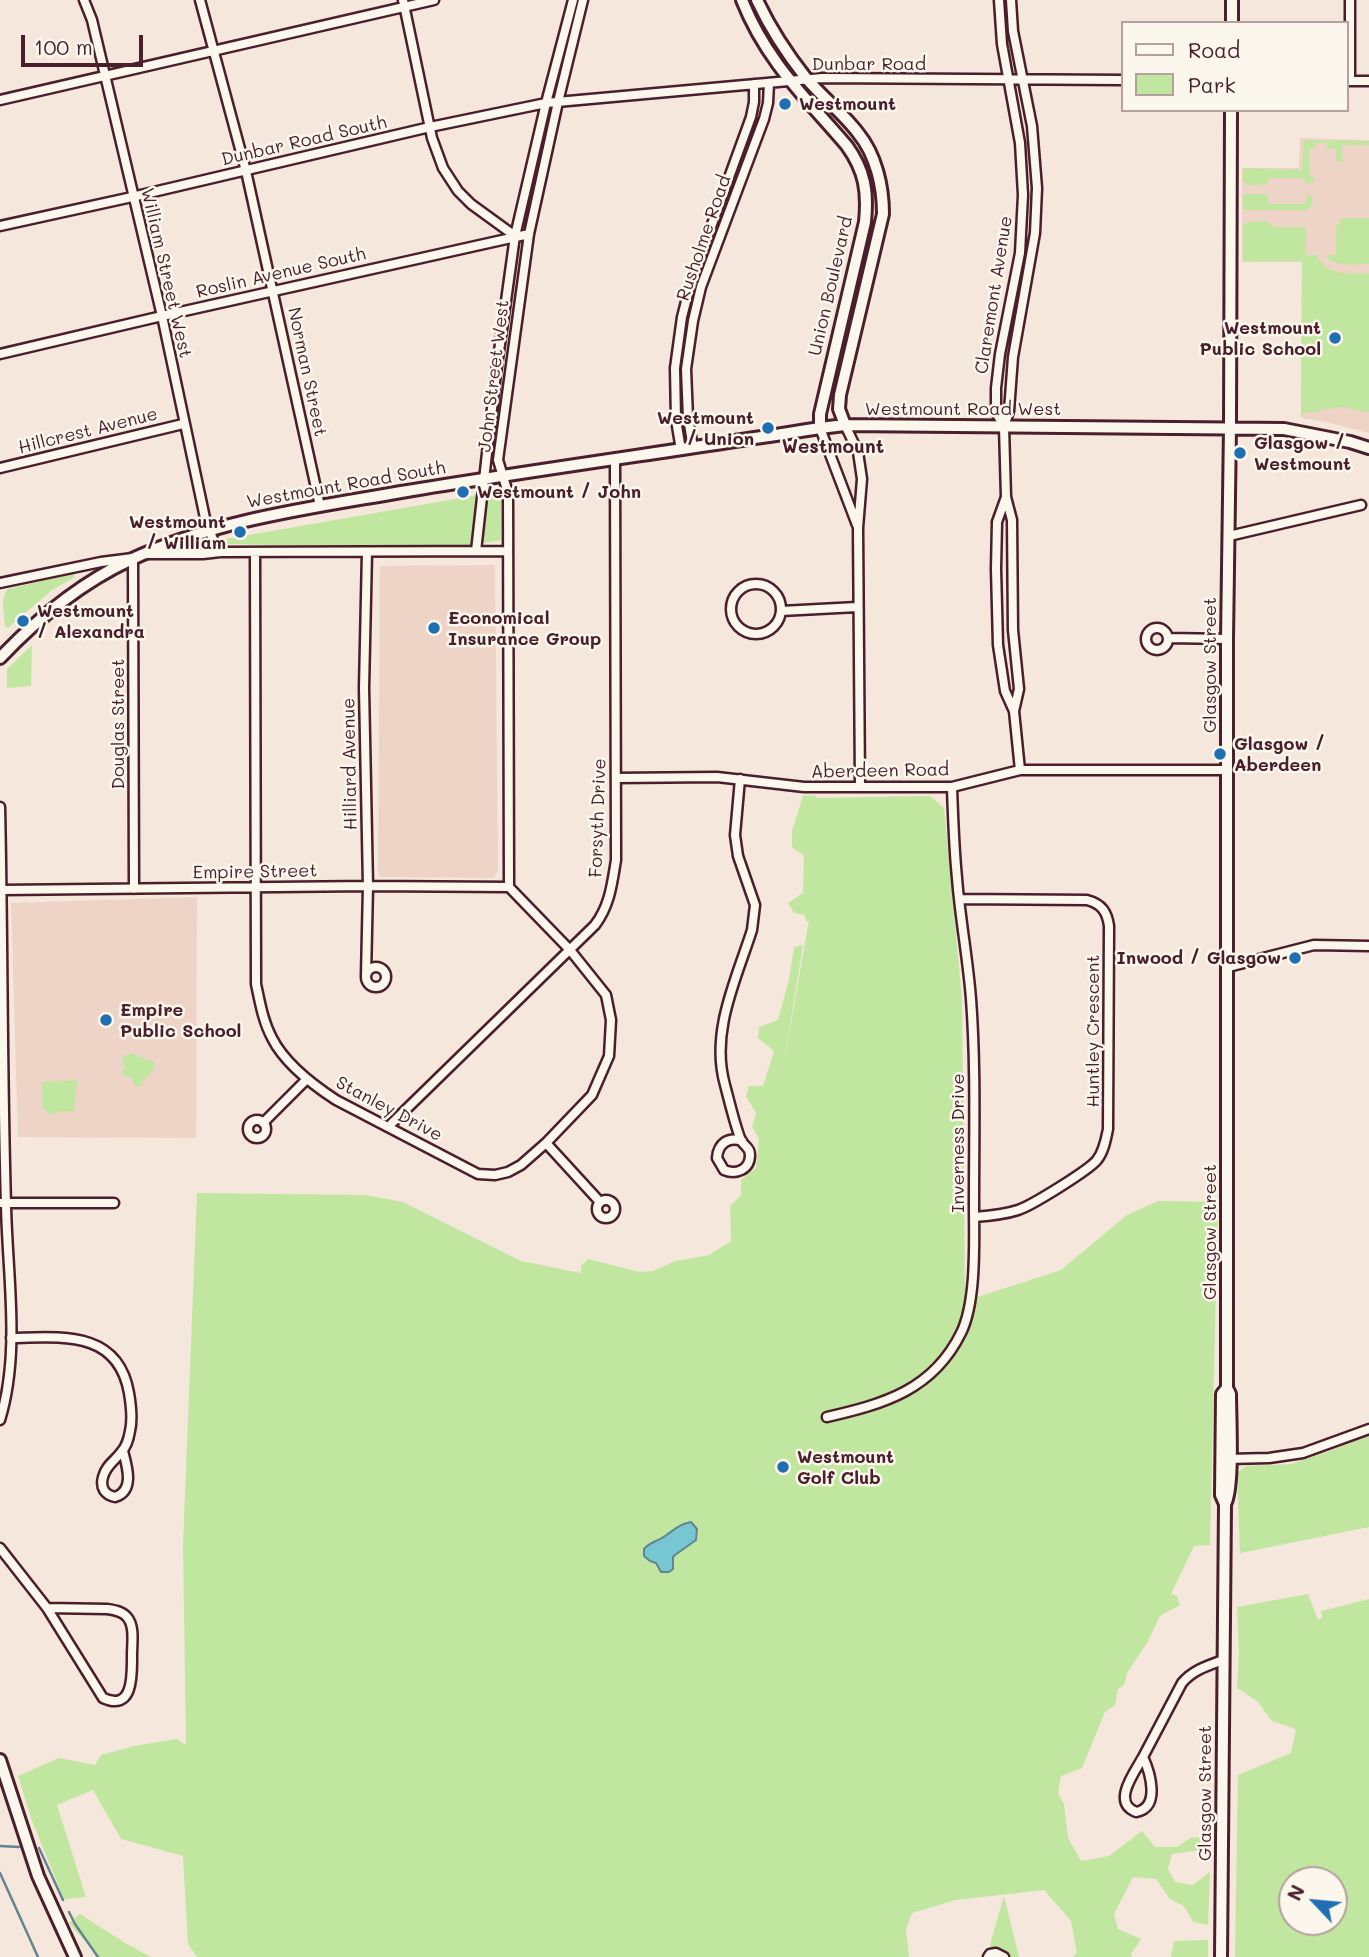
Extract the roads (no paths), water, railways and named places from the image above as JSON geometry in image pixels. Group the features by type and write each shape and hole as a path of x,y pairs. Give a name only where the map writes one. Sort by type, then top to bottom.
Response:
{"street":[{"name":"William Street West","path":"84,0 92,20 162,316 183,424 209,530 220,552"},
{"name":"Norman Street","path":"200,0 246,171 320,506"},
{"path":"0,100 215,51 404,3 434,0"},
{"name":"John Street West","path":"476,551 515,236 573,0"},
{"name":"John Street West","path":"509,887 508,493 498,460 529,234 583,0"},
{"name":"Union Boulevard","path":"742,0 766,50 852,152 867,193 865,222 820,414 820,428 858,527"},
{"name":"Union Boulevard","path":"757,0 767,22 807,80 859,134 877,168 883,198 880,231 840,395 839,409 858,452 862,479 858,527 860,786"},
{"name":"Claremont Avenue","path":"999,0 1002,44 1020,143 1023,195 1020,253 996,388 996,412 1004,427"},
{"name":"Claremont Avenue","path":"1011,0 1013,31 1032,126 1037,211 1030,272 1013,358 1009,411 1004,427 1006,497 1012,520 1013,630 1019,689 1014,711"},
{"path":"1232,21 1233,0"},
{"path":"1350,0 1348,80 1369,80"},
{"path":"404,3 436,154 458,191 471,204 515,236"},
{"name":"Dunbar Road","path":"617,97 790,80 1120,79"},
{"name":"Rusholme Road","path":"693,448 688,418 687,381 687,357 693,321 701,286 764,119 769,83"},
{"name":"Rusholme Road","path":"681,450 676,421 674,368 682,317 691,282 751,117 754,84"},
{"name":"Dunbar Road South","path":"0,226 430,127 546,103 617,97"},
{"name":"Glasgow Street","path":"1221,1957 1226,1504 1221,1495 1230,1394 1227,1388 1227,639 1231,112"},
{"name":"Roslin Avenue South","path":"0,355 529,234"},
{"name":"Hillcrest Avenue","path":"0,468 183,424"},
{"name":"Westmount Road West","path":"559,468 845,425 1284,429 1369,448"},
{"name":"Forsyth Drive","path":"388,1127 570,950 603,914 611,894 616,860 617,778 615,460"},
{"name":"Westmount Road South","path":"0,658 59,604 111,569 209,530 320,506 559,468"},
{"name":"Claremont Avenue","path":"1006,497 997,522 998,645 1005,691 1014,711 1020,770"},
{"path":"1228,536 1361,505"},
{"name":"Westmount Road South","path":"145,554 508,551"},
{"name":"Stanley Drive","path":"256,552 256,984 261,1010 272,1039 307,1079 336,1100 478,1174 495,1175 508,1172 521,1165 546,1143 592,1095 608,1055 611,1020 606,995 570,950 509,887"},
{"name":"Hilliard Avenue","path":"366,976 368,886 364,688 367,552"},
{"name":"Westmount Road South","path":"0,583 133,558"},
{"name":"Douglas Street","path":"133,558 134,889"},
{"path":"758,584 772,590 780,602 781,611 779,620 770,631 753,634 745,632 736,624 732,607 734,598 741,590 758,584"},
{"path":"781,611 858,607"},
{"path":"1168,638 1227,639"},
{"name":"Aberdeen Road","path":"617,778 718,777 804,788 951,788 1020,770 1227,770"},
{"path":"740,779 736,844 755,905 752,930 720,1033 719,1059 741,1141 749,1150 750,1157 741,1171 733,1173 723,1170 717,1158 720,1145 727,1140 741,1141"},
{"name":"Inverness Drive","path":"827,1417 865,1408 906,1392 922,1382 951,1351 966,1322 972,1294 974,1078 971,999 959,899 951,788"},
{"path":"0,807 3,1203 11,1338 9,1376 0,1420"},
{"name":"Empire Street","path":"2,890 509,887"},
{"name":"Huntley Crescent","path":"959,899 1087,900 1101,906 1107,914 1109,926 1108,1129 1105,1145 1097,1160 1081,1174 1021,1209 994,1216 974,1217"},
{"path":"1228,967 1314,945 1369,946"},
{"path":"263,1123 307,1079"},
{"path":"546,1143 600,1202"},
{"path":"3,1203 114,1203"},
{"path":"11,1338 75,1340 101,1347 121,1364 130,1399 130,1430 123,1451 111,1463 103,1477 103,1490 115,1497 119,1497 126,1489 128,1480 123,1451"},
{"path":"1226,1459 1269,1458 1303,1453 1369,1429"},
{"path":"0,1548 47,1608 103,1698 111,1701 124,1697 132,1681 132,1632 126,1616 107,1609 47,1608"},
{"path":"1143,1757 1149,1769 1151,1796 1145,1809 1136,1812 1125,1804 1125,1792 1143,1757 1182,1683 1202,1667 1223,1660"},
{"path":"0,1760 38,1876 75,1957"},
{"path":"988,1957 996,1953 1004,1957"}],"water":[{"path":"691,1522 697,1529 696,1540 673,1557 673,1569 661,1572 656,1563 644,1556 644,1549"}],"waterway":[{"path":"0,1846 19,1847"},
{"path":"39,1848 63,1900"},
{"path":"0,1873 38,1957"},
{"path":"69,1912 98,1957"}],"place":[{"name":"Westmount","path":"785,104"},
{"name":"Westmount Public School","path":"1335,338"},
{"name":"Westmount / Union","path":"768,428"},
{"name":"Glasgow / Westmount","path":"1240,453"},
{"name":"Westmount / John","path":"463,492"},
{"name":"Westmount / William","path":"240,532"},
{"name":"Westmount / Alexandra","path":"23,621"},
{"name":"Economical Insurance Group","path":"434,628"},
{"name":"Glasgow / Aberdeen","path":"1220,754"},
{"name":"Inwood / Glasgow","path":"1295,958"},
{"name":"Empire Public School","path":"106,1020"},
{"name":"Westmount Golf Club","path":"783,1467"}],"district":[{"name":"Westmount","path":"833,447"}]}
